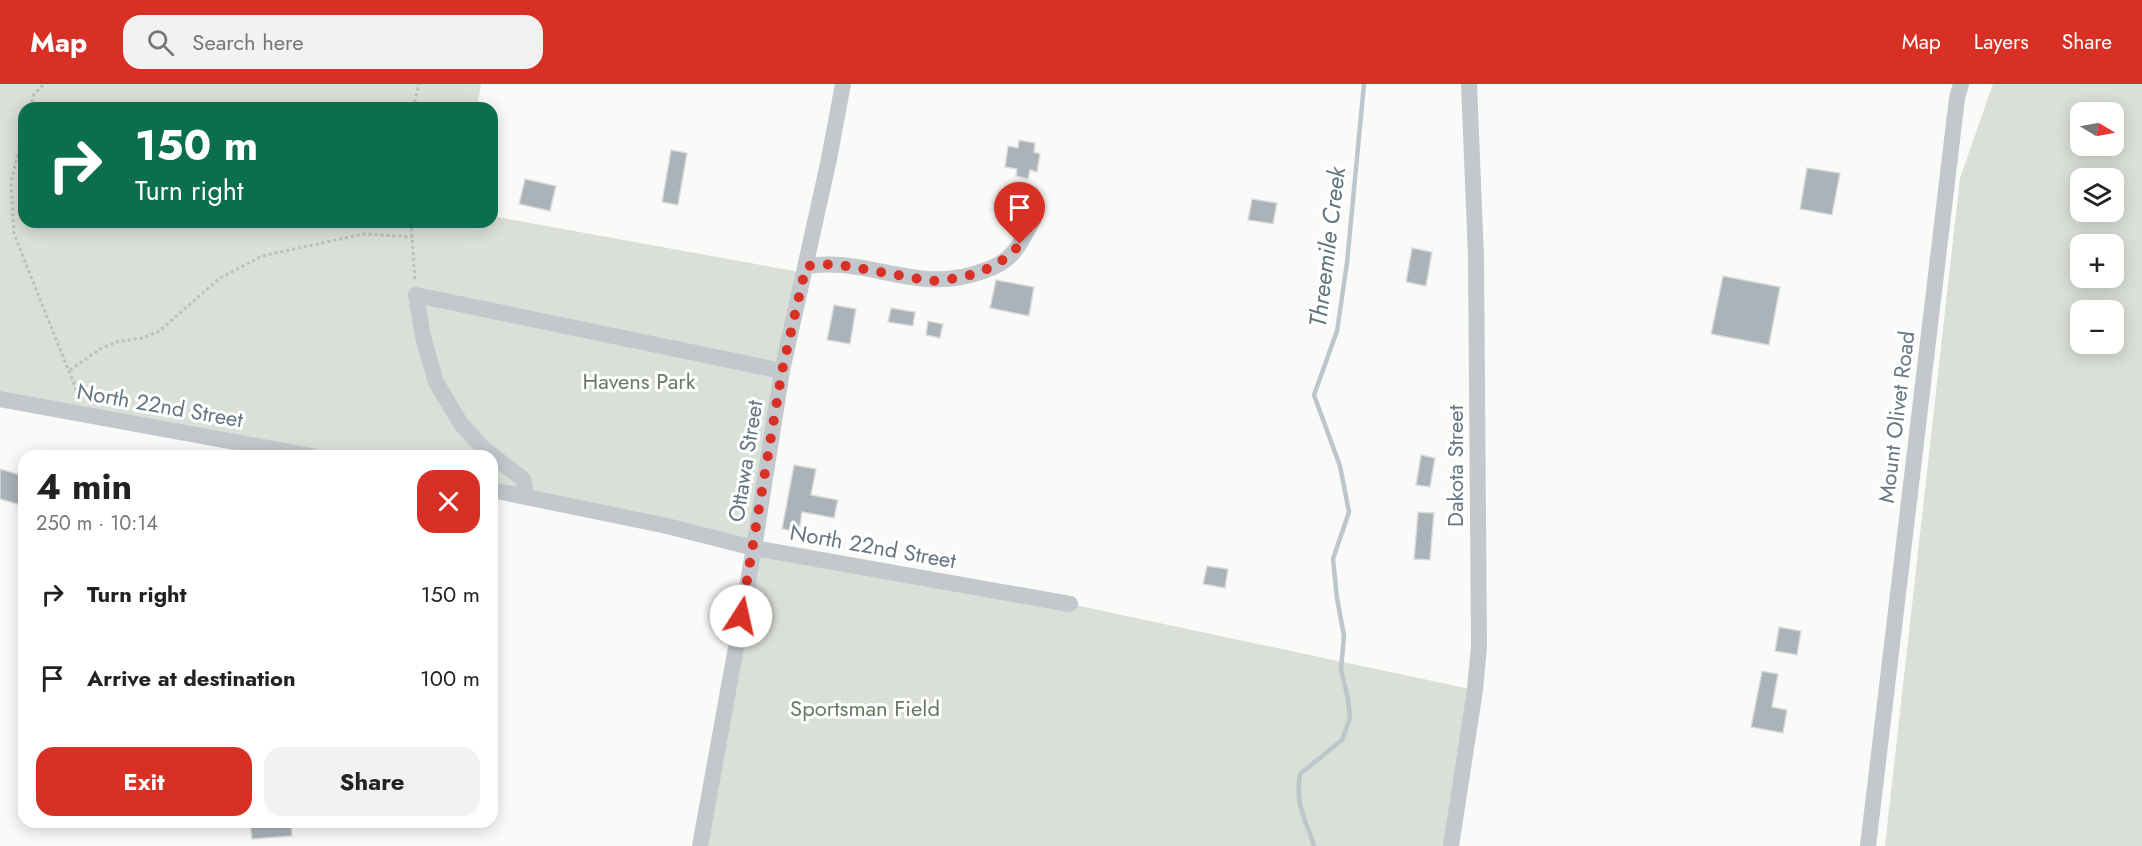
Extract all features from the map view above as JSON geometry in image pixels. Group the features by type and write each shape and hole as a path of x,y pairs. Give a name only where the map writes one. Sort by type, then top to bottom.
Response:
{"street":[{"name":"Ottawa Street","path":"699,846 754,548 782,371 843,84"},
{"name":"Dakota Street","path":"1450,846 1475,690 1479,647 1476,258 1469,84"},
{"name":"Mount Olivet Road","path":"1868,846 1960,84"},
{"path":"806,266 835,264 931,281 963,278 992,268 1010,256 1020,244 1033,220"},
{"path":"485,450 461,424 436,382 423,336 416,295 782,371"},
{"name":"North 22nd Street","path":"0,399 280,450"},
{"path":"498,460 523,479 524,496"},
{"name":"North 22nd Street","path":"498,491 668,526 754,548 1070,604"}],"path":[{"path":"32,102 34,94 44,84"},
{"path":"414,102 419,84"},
{"path":"18,154 11,181 14,234 86,414"},
{"path":"411,228 416,295"},
{"path":"70,370 100,349 116,342 142,338 158,332 220,278 262,256 363,234 412,237"}],"green space":[{"path":"0,84 481,84 478,102 18,102 18,228 498,228 498,217 805,273 754,547 1070,604 1475,690 1451,846 700,846 753,548 498,490 498,450 279,450 0,399"},
{"path":"1993,84 2142,84 2142,846 1885,846 1960,178"}],"building":[{"path":"1019,140 1035,143 1034,152 1040,154 1037,172 1030,170 1028,179 1016,176 1017,169 1005,167 1008,146 1018,148"},
{"path":"671,150 687,153 678,205 662,202"},
{"path":"1807,168 1840,173 1832,215 1800,209"},
{"path":"525,179 556,186 550,211 519,204"},
{"path":"1252,199 1277,203 1273,224 1248,220"},
{"path":"1412,248 1432,252 1426,286 1406,282"},
{"path":"1723,276 1780,287 1769,345 1711,334"},
{"path":"996,280 1034,287 1029,316 990,308"},
{"path":"834,305 856,309 850,344 827,340"},
{"path":"891,308 915,312 913,326 888,322"},
{"path":"928,321 943,324 940,338 926,335"},
{"path":"1421,455 1435,458 1430,487 1416,485"},
{"path":"794,465 816,469 811,495 838,500 834,518 802,512 799,532 782,529"},
{"path":"0,469 18,474 18,504 0,499"},
{"path":"1418,512 1434,513 1430,560 1414,559"},
{"path":"1207,566 1228,569 1225,588 1203,584"},
{"path":"1779,627 1801,631 1797,655 1775,651"},
{"path":"1762,671 1778,674 1772,707 1787,710 1783,733 1751,727"},
{"path":"251,828 291,828 292,836 252,839"}],"waterway":[{"name":"Threemile Creek","path":"1314,846 1300,803 1300,774 1342,740 1350,718 1341,669 1344,636 1333,559 1349,512 1340,466 1314,395 1337,331 1347,263 1364,84"}],"route":[{"path":"741,616 782,371 806,266 823,263 835,264 931,281 963,278 992,268 1010,256 1020,244"}],"park label":[{"name":"Havens Park","path":"639,381"},
{"name":"Sportsman Field","path":"865,708"}]}
